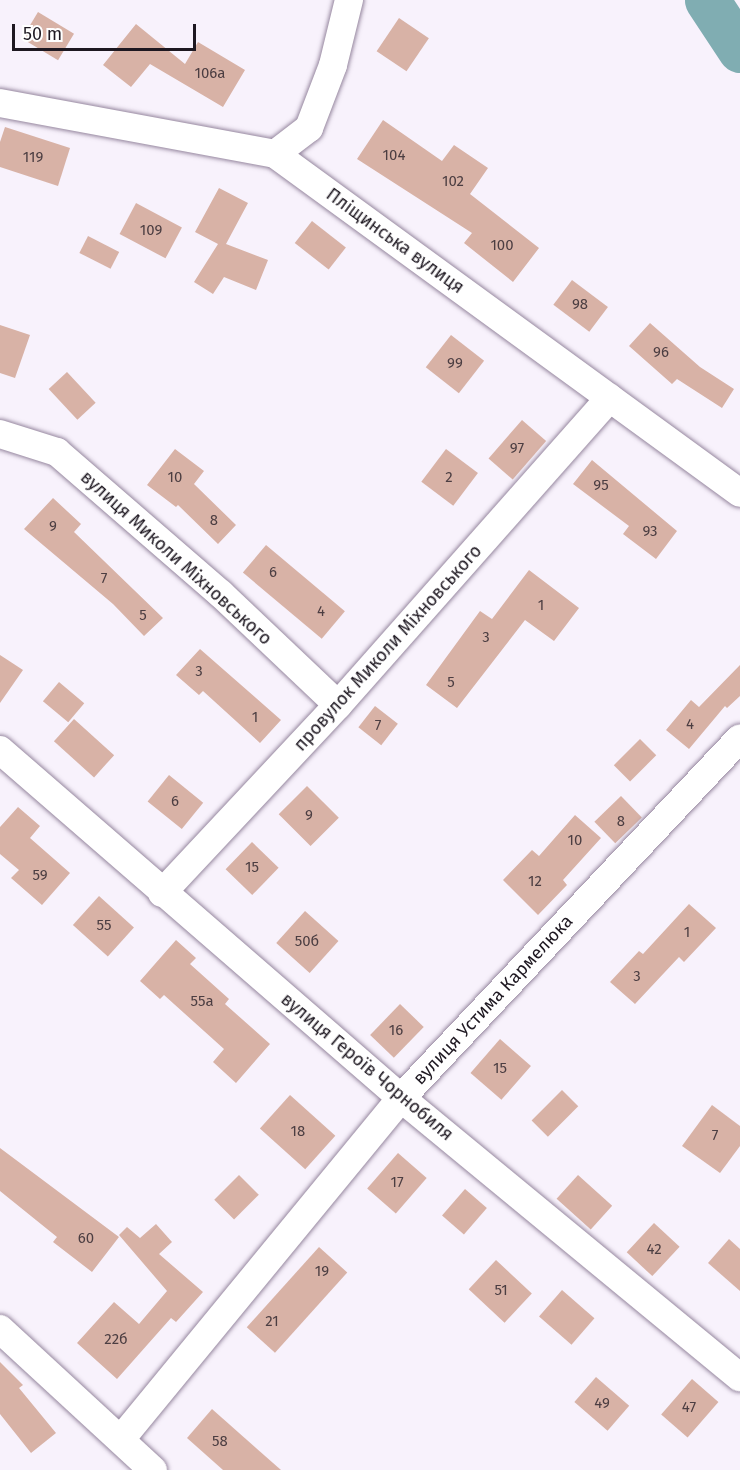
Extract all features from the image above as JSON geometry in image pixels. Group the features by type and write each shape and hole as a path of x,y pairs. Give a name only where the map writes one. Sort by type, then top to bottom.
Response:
{"street":[{"path":"276,154 309,128 333,65 349,0"},
{"name":"Пліщинська вулиця","path":"0,103 276,154 740,493"},
{"name":"провулок Миколи Міхновського","path":"162,893 338,705 610,398"},
{"name":"вулиця Миколи Міхновського","path":"0,434 57,452 221,594 338,705"},
{"name":"вулиця Устима Кармелюка","path":"121,1438 401,1098 740,738"},
{"name":"вулиця Героїв Чорнобиля","path":"0,750 162,893 401,1098 740,1377"},
{"path":"0,1329 121,1438 153,1470"}],"building":[{"path":"38,12 74,34 58,60 22,39"},
{"path":"399,18 429,38 406,71 377,51"},
{"path":"136,24 185,64 198,42 245,70 223,107 150,64 131,87 103,65"},
{"path":"383,120 442,161 454,145 488,168 470,194 539,248 513,282 464,243 472,233 357,159"},
{"path":"5,127 70,148 58,186 0,167 0,142"},
{"path":"219,188 248,203 226,244 268,260 256,290 224,277 213,294 194,282 218,244 195,232"},
{"path":"136,203 182,227 165,258 120,234"},
{"path":"312,221 346,247 329,270 295,243"},
{"path":"88,236 119,252 111,269 79,253"},
{"path":"572,280 608,307 589,332 553,305"},
{"path":"650,323 700,367 734,389 722,408 677,379 672,384 629,346"},
{"path":"0,325 30,335 15,378 0,373"},
{"path":"451,335 484,361 459,393 426,367"},
{"path":"67,372 96,403 77,420 49,389"},
{"path":"522,420 546,441 513,479 489,458"},
{"path":"175,449 204,471 194,484 236,525 218,544 178,505 176,507 147,485"},
{"path":"446,449 478,473 453,506 421,482"},
{"path":"592,460 677,531 656,559 623,534 629,526 573,484"},
{"path":"53,498 81,524 74,532 163,618 144,636 113,604 24,529"},
{"path":"266,545 345,611 322,639 243,573"},
{"path":"529,570 579,608 554,641 525,620 457,708 426,685 480,611 492,619"},
{"path":"200,649 281,720 260,743 203,691 199,695 176,675"},
{"path":"0,655 23,670 0,703"},
{"path":"740,665 740,696 727,708 725,706 689,749 666,730 691,700 699,707"},
{"path":"59,682 84,703 68,722 43,701"},
{"path":"375,706 398,724 381,745 358,727"},
{"path":"74,719 114,755 94,777 54,741"},
{"path":"640,739 656,755 630,781 614,765"},
{"path":"169,775 203,803 182,829 148,801"},
{"path":"307,786 339,818 311,846 279,814"},
{"path":"621,796 642,818 615,843 594,822"},
{"path":"18,807 40,826 30,838 70,873 42,905 11,878 19,870 0,854 0,827"},
{"path":"575,815 601,838 563,880 567,885 538,915 503,880 532,850 539,856"},
{"path":"252,842 279,868 252,895 226,869"},
{"path":"99,896 134,927 108,956 73,925"},
{"path":"689,904 716,928 684,962 679,957 635,1004 610,982 639,951 643,954"},
{"path":"305,911 338,941 310,973 276,943"},
{"path":"176,940 196,958 190,964 229,999 225,1004 270,1044 236,1083 213,1062 224,1049 164,995 160,999 140,981"},
{"path":"400,1004 424,1027 394,1058 370,1035"},
{"path":"500,1039 531,1066 501,1100 470,1073"},
{"path":"562,1090 578,1106 548,1137 532,1120"},
{"path":"290,1095 335,1136 305,1169 260,1128"},
{"path":"712,1105 740,1126 740,1146 720,1173 682,1146"},
{"path":"0,1148 119,1237 92,1272 53,1242 57,1237 0,1191"},
{"path":"398,1153 427,1178 396,1213 367,1188"},
{"path":"239,1175 259,1195 234,1220 214,1200"},
{"path":"578,1175 612,1206 591,1230 557,1199"},
{"path":"465,1189 487,1208 464,1234 442,1215"},
{"path":"654,1223 680,1247 652,1276 627,1252"},
{"path":"156,1224 172,1242 159,1254 203,1292 176,1322 171,1318 117,1379 77,1343 114,1302 139,1324 167,1291 119,1235 127,1227 140,1238"},
{"path":"729,1239 740,1249 740,1291 708,1263"},
{"path":"319,1247 347,1272 275,1353 247,1327"},
{"path":"496,1260 532,1293 505,1323 469,1289"},
{"path":"562,1290 594,1318 571,1345 539,1316"},
{"path":"0,1362 23,1385 19,1388 56,1433 31,1453 0,1414"},
{"path":"596,1377 629,1406 608,1431 574,1402"},
{"path":"692,1379 718,1402 688,1437 661,1414"},
{"path":"212,1409 281,1470 223,1470 187,1438"}],"waterway":[{"path":"707,0 740,50"}]}
